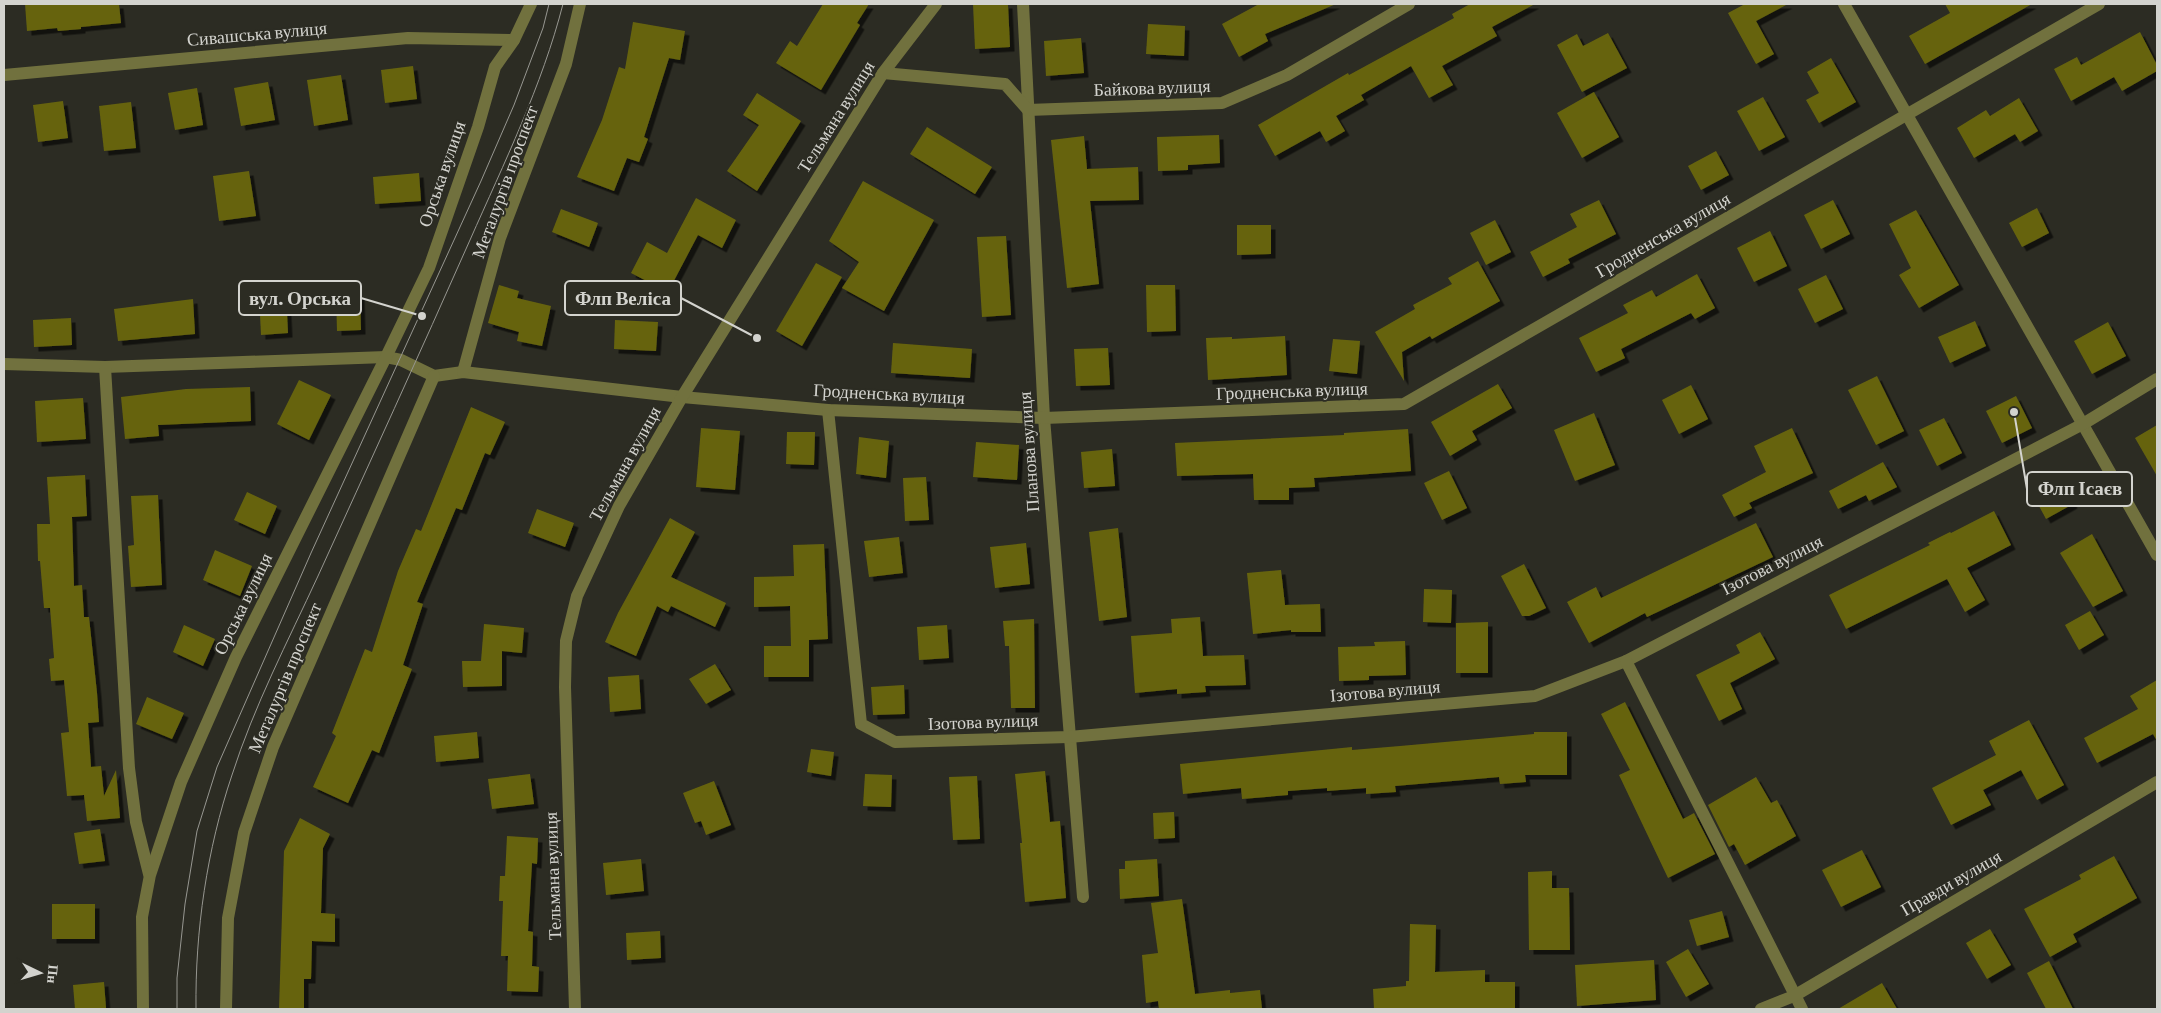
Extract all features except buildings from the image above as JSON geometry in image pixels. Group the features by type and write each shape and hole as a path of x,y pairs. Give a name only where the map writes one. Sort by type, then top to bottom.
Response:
{"street":[{"name":"Орська вулиця","path":"143,1009 142,917 150,875 181,782 236,657 386,357 428,268 478,127 495,67 514,40 531,4"},
{"name":"Металургів проспект","path":"463,372 500,238 566,64 580,4"},
{"name":"Тельмана вулиця","path":"575,1009 565,687 566,641 578,596 619,506 682,396 883,73 936,4"},
{"name":"Планова вулиця","path":"1023,4 1044,418 1083,898"},
{"name":"Байкова вулиця","path":"1028,110 1222,103 1287,75 1409,4"},
{"path":"1844,4 2157,555"},
{"name":"Гродненська вулиця","path":"434,376 463,372 828,410 1044,418 1404,404 2099,4"},
{"name":"Сивашська вулиця","path":"4,75 408,38 514,40"},
{"path":"883,73 1005,84 1028,110"},
{"path":"4,364 105,367 386,357 401,360 434,376"},
{"name":"Орська вулиця","path":"105,367 129,768 136,822 150,875"},
{"name":"Металургів проспект","path":"226,1009 228,918 244,833 273,747 434,376"},
{"name":"Ізотова вулиця","path":"828,410 861,724 895,742 1069,736 1535,696 1626,660 2082,424 2157,379"},
{"path":"1626,660 1802,1009"},
{"name":"Правди вулиця","path":"1761,1009 1794,996 2157,782"}],"tram line":[{"path":"177,1009 177,978 185,904 197,831 217,767 311,553 481,181 514,105 543,28 549,4"},
{"path":"196,1009 200,920 209,861 223,803 250,724 509,153 544,65 563,4"}],"place":[{"name":"вул. Орська","path":"422,316"},
{"name":"Флп Веліса","path":"757,338"},
{"name":"Флп Ісаєв","path":"2014,412"}]}
